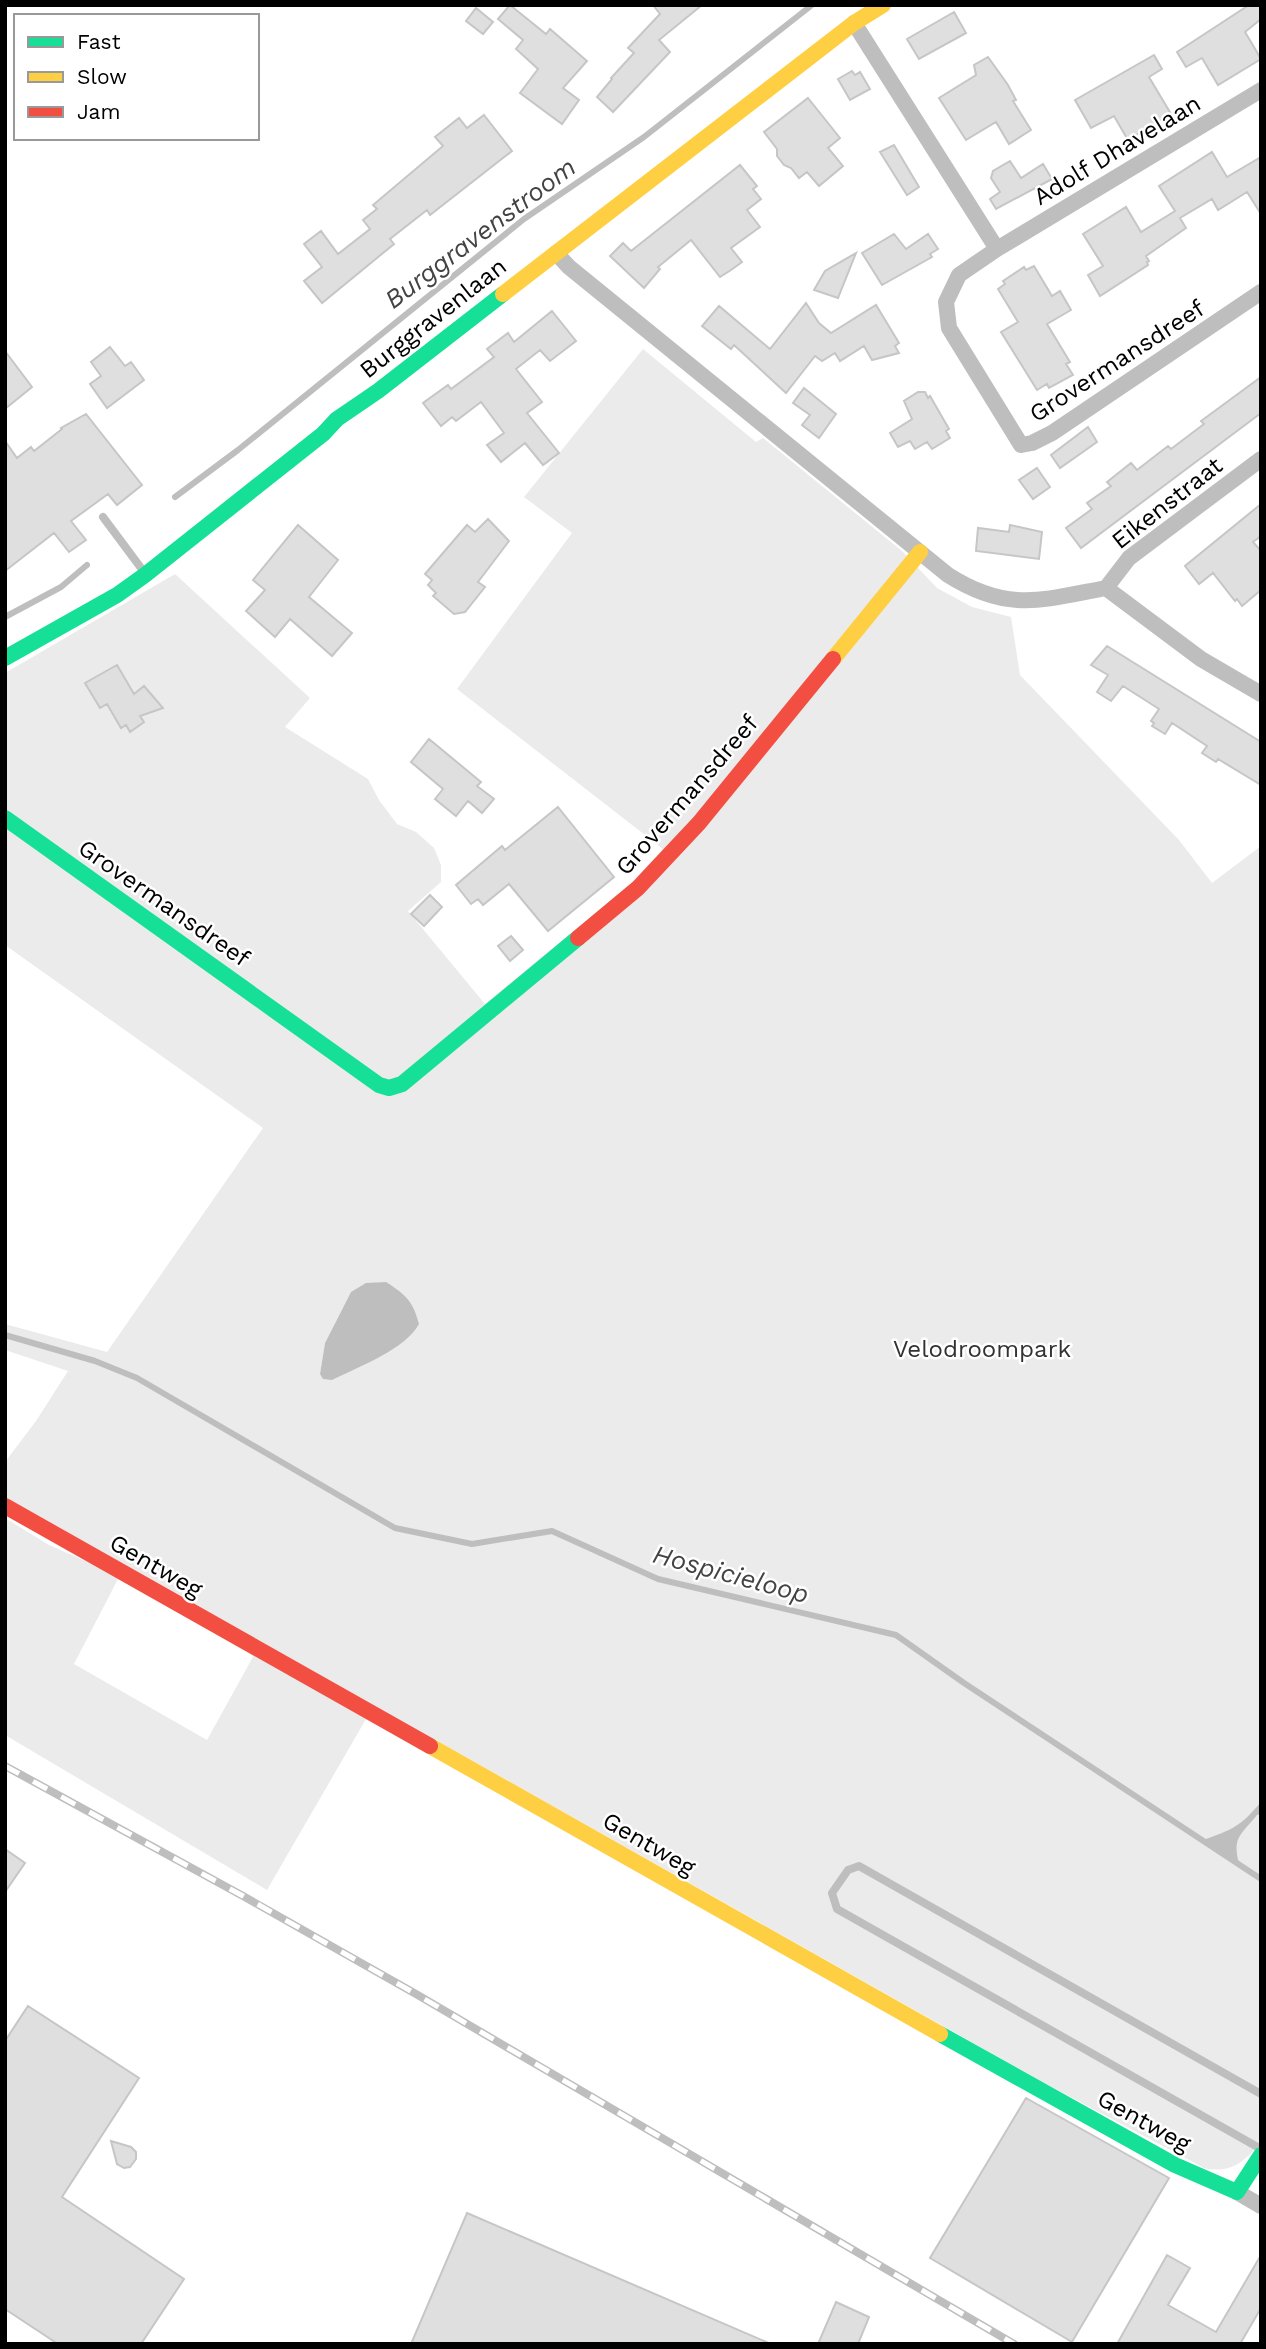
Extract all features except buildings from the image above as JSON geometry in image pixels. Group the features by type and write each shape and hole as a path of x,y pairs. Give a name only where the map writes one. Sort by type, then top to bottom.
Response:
{"street":[{"name":"Burggravenlaan","path":"5,658 145,575 323,434 337,419 379,391 854,23 883,5"},
{"path":"854,23 997,249"},
{"name":"Adolf Dhavelaan","path":"982,384 949,328 946,302 959,275 997,249 1261,90"},
{"path":"556,253 569,267 948,575 969,588 1004,600 1027,602 1053,600 1107,588 1201,659 1261,694"},
{"name":"Grovermansdreef","path":"982,384 1021,445 1032,443 1052,433 1261,292"},
{"name":"Eikenstraat","path":"1107,588 1129,558 1261,459"},
{"name":"Grovermansdreef","path":"5,818 379,1085 388,1088 402,1084 638,888 699,823 920,552"},
{"name":"Gentweg","path":"5,1506 1163,2159 1237,2192"},
{"path":"1261,2155 1237,2192 1261,2206"}],"lane":[{"path":"103,517 145,575"},
{"path":"1261,2094 859,1866 848,1870 832,1892 837,1909 1261,2149"}],"green space":[{"name":"Velodroompark","path":"643,349 756,442 763,438 902,551 937,588 972,607 1011,617 1020,675 1179,840 1212,883 1261,846 1261,2142 1243,2161 1229,2168 1204,2168 1037,2079 5,1497 5,1462 36,1421 68,1371 5,1350 5,1324 107,1352 263,1128 5,945 5,673 175,574 310,698 285,727 368,779 379,800 397,824 416,832 434,848 441,865 441,882 408,911 485,1004 632,883 663,849 457,689 572,533 524,497","holes":["351,1292 320,1374 325,1343"]},
{"path":"5,1518 49,1545 118,1579 74,1664 207,1740 254,1655 366,1719 267,1890 5,1735"}],"shaded area":[{"path":"386,1282 408,1299 419,1324 413,1333 393,1349 332,1380 323,1379 320,1374 325,1343 351,1292 366,1283"},
{"path":"1261,1802 1261,1814 1246,1827 1237,1842 1239,1864 1203,1840 1235,1826 1248,1817"}],"waterway":[{"name":"Burggravenstroom","path":"175,497 238,450 524,219 644,137 812,5"},
{"name":"Burggravenstroom","path":"5,617 61,587 87,565"},
{"name":"Hospicieloop","path":"5,1335 95,1361 137,1378 395,1528 472,1544 552,1531 658,1579 896,1635 964,1683 1261,1879"}],"railway":[{"path":"5,1766 416,1994 1014,2344"}],"traffic: fast":[{"path":"5,658 117,595 145,575 323,434 337,419 378,391 503,294"},
{"path":"5,818 379,1085 389,1088 402,1084 578,938"},
{"path":"940,2034 1175,2165 1237,2192 1261,2155"}],"traffic: slow":[{"path":"503,294 854,23 883,5"},
{"path":"833,659 920,552"},
{"path":"430,1746 940,2034"}],"traffic: jam":[{"path":"578,938 638,888 699,823 833,659"},
{"path":"5,1506 430,1746"}]}
